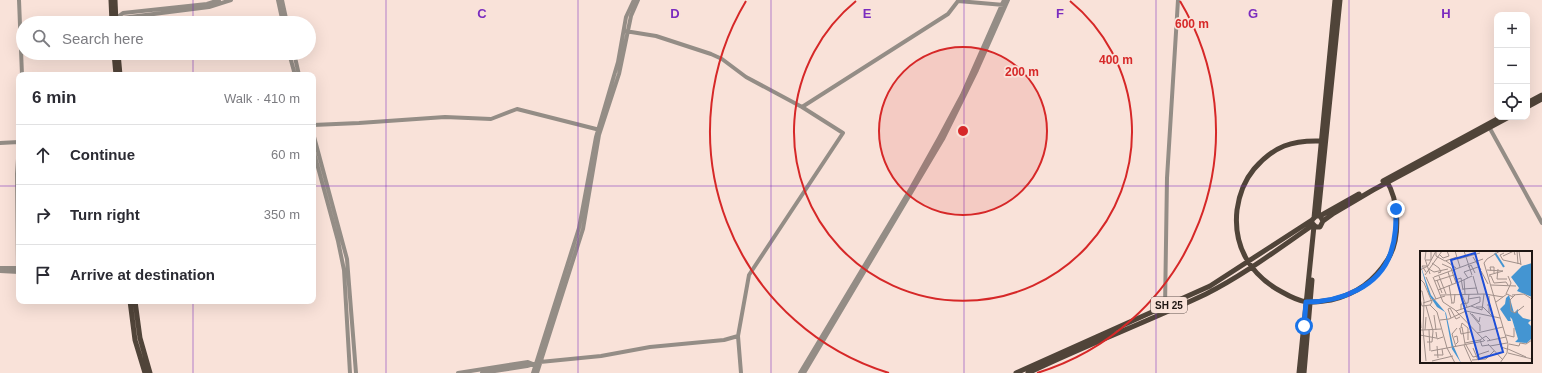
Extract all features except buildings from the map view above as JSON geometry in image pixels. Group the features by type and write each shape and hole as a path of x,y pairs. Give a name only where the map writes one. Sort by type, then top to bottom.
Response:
{"main road":[{"path":"111,0 116,16"},
{"path":"115,0 116,16"},
{"path":"1316,221 1321,141 1335,0"},
{"path":"1299,373 1340,0"},
{"path":"115,60 116,72"},
{"path":"119,60 120,72"},
{"path":"1530,101 1542,95"},
{"path":"1530,105 1542,99"},
{"name":"SH 25","path":"1489,126 1497,120"},
{"name":"SH 25","path":"1016,373 1164,310 1249,265 1316,221 1387,181 1502,120"},
{"path":"1321,141 1301,141 1291,143 1262,160 1251,173 1242,189 1236,223 1239,245 1249,265 1273,287 1308,302 1346,296 1363,287 1377,274 1389,257 1395,238 1396,209 1387,181"},
{"path":"1304,373 1308,302"},
{"path":"131,304 137,339 150,373"},
{"path":"135,304 137,339"},
{"path":"1028,373 1069,351"},
{"path":"143,358 145,373"}],"street":[{"path":"18,0 19,16"},
{"path":"116,16 123,13 207,4 219,0"},
{"path":"116,16 149,15 209,7 231,0"},
{"path":"278,0 281,16"},
{"path":"282,0 285,16"},
{"path":"626,34 626,17 634,0"},
{"path":"533,373 583,229 599,130 619,74 626,34 632,13 638,0"},
{"path":"804,373 943,139 977,70 1004,5 1004,0"},
{"path":"800,373 915,181 962,95 1004,5 1008,0"},
{"path":"1164,310 1167,178 1178,0"},
{"path":"802,107 948,14 958,1 1004,5"},
{"path":"626,34 656,36 722,59 746,77 802,107 843,133 749,275 738,336 741,373"},
{"path":"21,60 22,72"},
{"path":"291,60 294,72"},
{"path":"296,60 298,72"},
{"path":"316,125 359,124 445,117 491,119 517,109 599,130"},
{"path":"1489,126 1542,223"},
{"path":"0,143 16,143"},
{"path":"316,145 337,229 344,270 350,373"},
{"path":"316,159 348,264 356,373"},
{"path":"0,268 16,270"},
{"path":"0,271 16,270"},
{"path":"482,373 537,363 601,356 650,347 724,340 738,336"},
{"path":"458,373 528,362 537,363"},
{"path":"537,363 537,373"}],"route":[{"path":"1304,326 1306,302 1326,301 1346,296 1363,287 1377,274 1389,257 1395,238 1396,209"}]}
